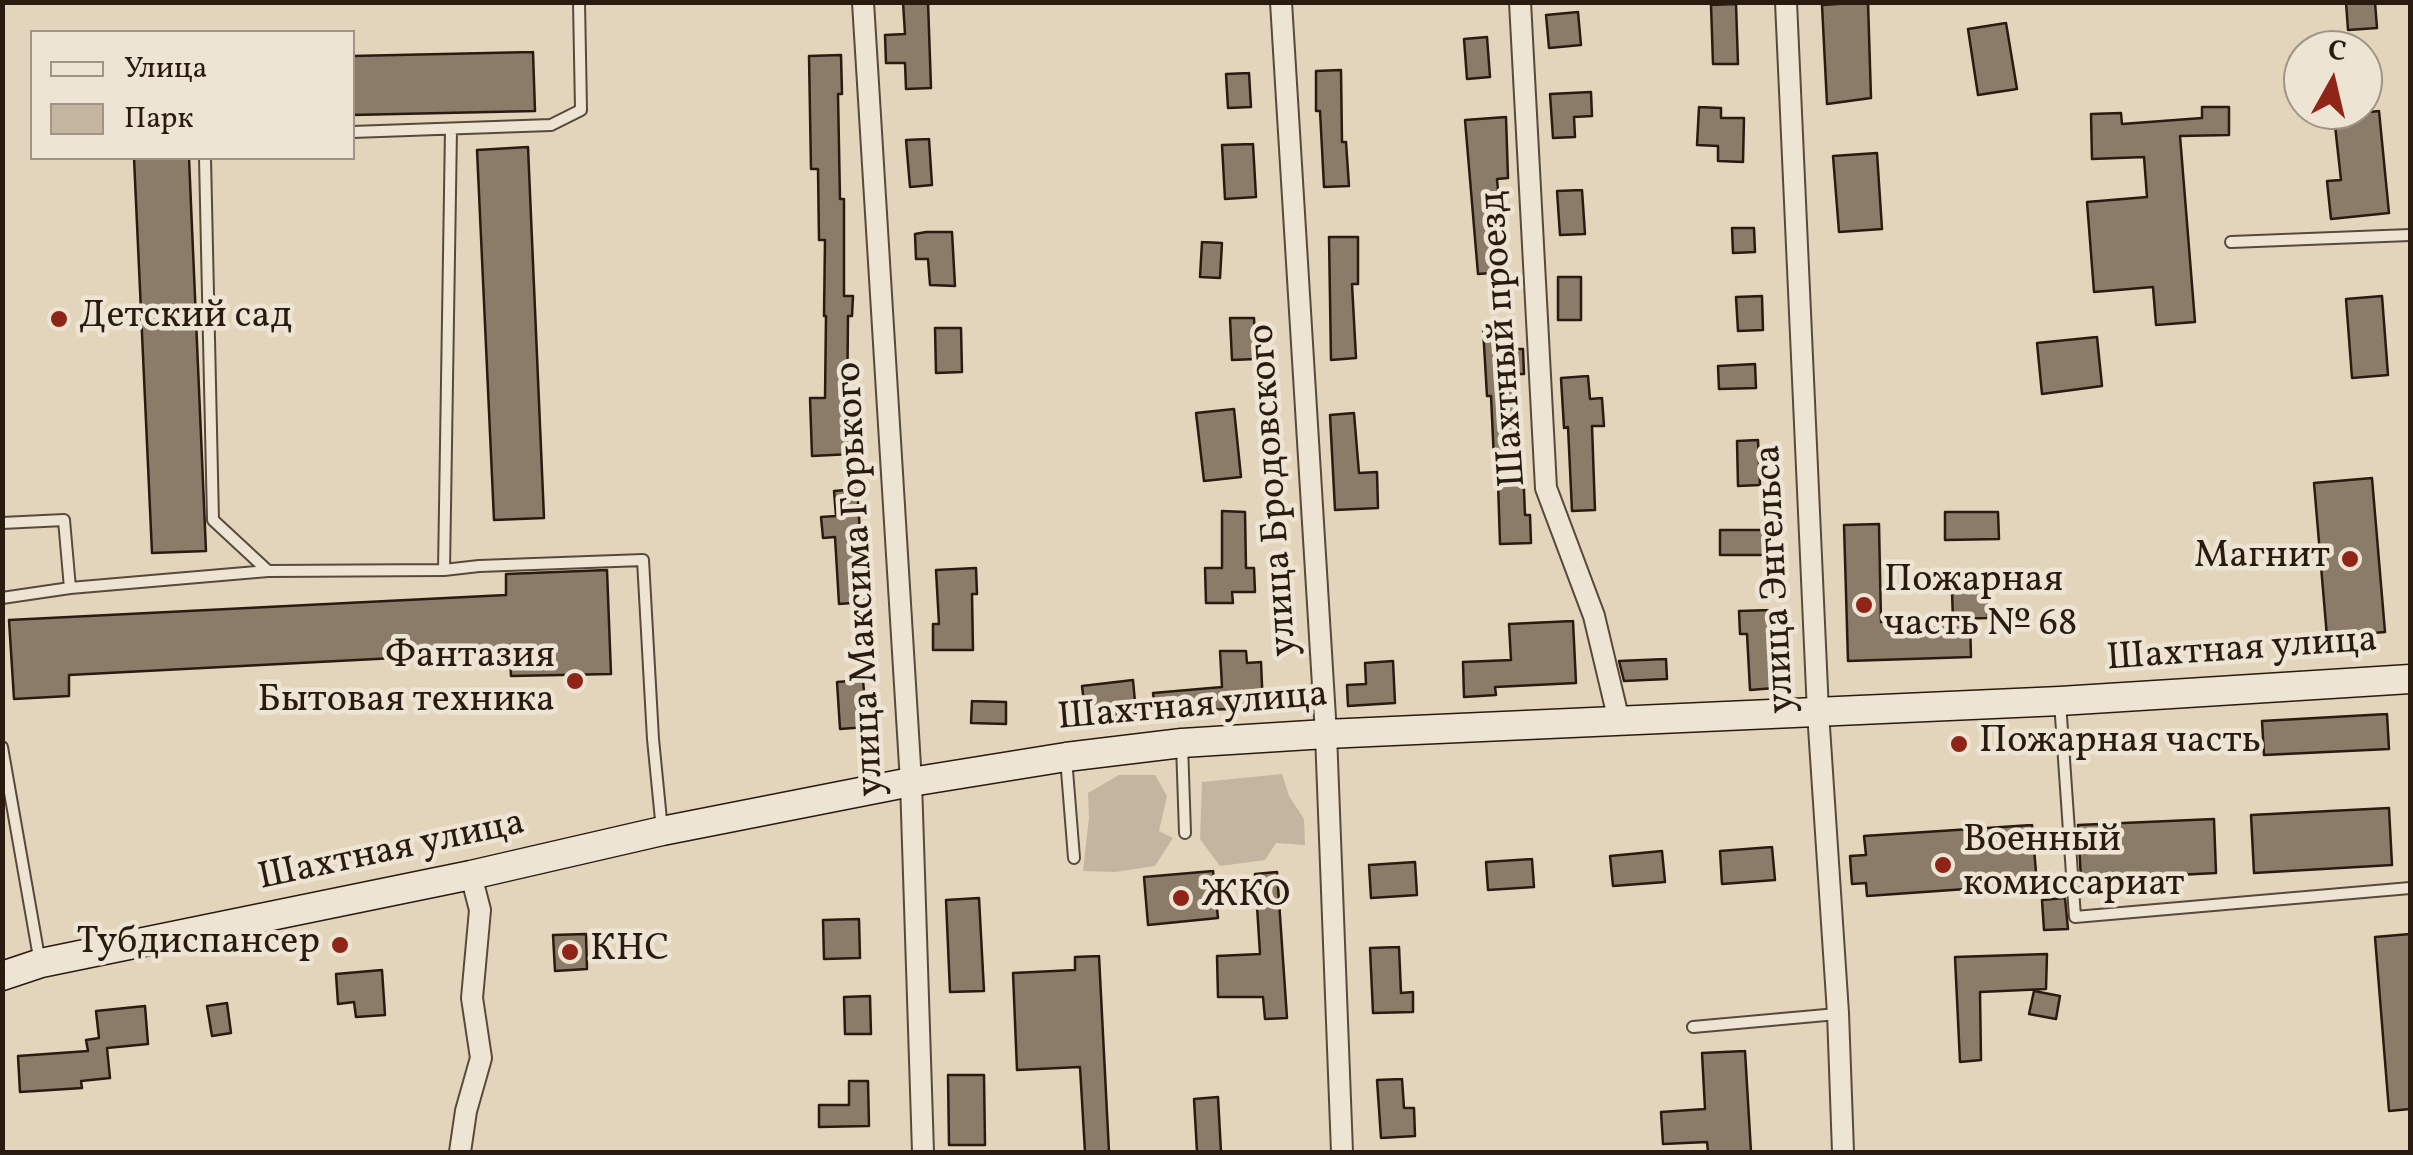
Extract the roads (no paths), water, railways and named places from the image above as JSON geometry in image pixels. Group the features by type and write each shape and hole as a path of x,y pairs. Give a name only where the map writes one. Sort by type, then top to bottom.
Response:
{"main road":[{"name":"Шахтная улица","path":"2,976 40,963 570,854 662,830 910,782 1066,757 1182,743 1326,734 2060,701 2410,678"}],"street":[{"name":"улица Максима Горького","path":"862,2 910,782 923,1152"},
{"name":"улица Бродовского","path":"1281,2 1326,734 1342,1152"},
{"name":"Шахтный проезд","path":"1520,2 1546,488 1594,616 1618,721"},
{"name":"улица Энгельса","path":"1786,2 1818,712 1843,1152"},
{"path":"460,1152 466,1111 482,1058 472,998 480,910 471,875"}],"lane":[{"path":"355,132 551,125 581,110 579,2"},
{"path":"444,570 450,129"},
{"path":"206,160 214,520 268,571"},
{"path":"2231,242 2410,235"},
{"path":"2,523 64,520 70,588"},
{"path":"2,598 70,588 268,571 444,570 643,560 662,830"},
{"path":"2060,701 2075,917 2410,888"},
{"path":"1182,743 1185,834"},
{"path":"2,747 40,963"},
{"path":"1066,757 1074,858"},
{"path":"1693,1028 1838,1014"}],"place":[{"name":"Детский сад","path":"59,319"},
{"name":"Магнит","path":"2350,559"},
{"name":"Пожарная часть № 68","path":"1864,605"},
{"name":"Фантазия Бытовая техника","path":"575,681"},
{"name":"Пожарная часть","path":"1959,744"},
{"name":"Военный комиссариат","path":"1943,865"},
{"name":"ЖКО","path":"1181,898"},
{"name":"Тубдиспансер","path":"340,945"},
{"name":"КНС","path":"570,952"}]}
